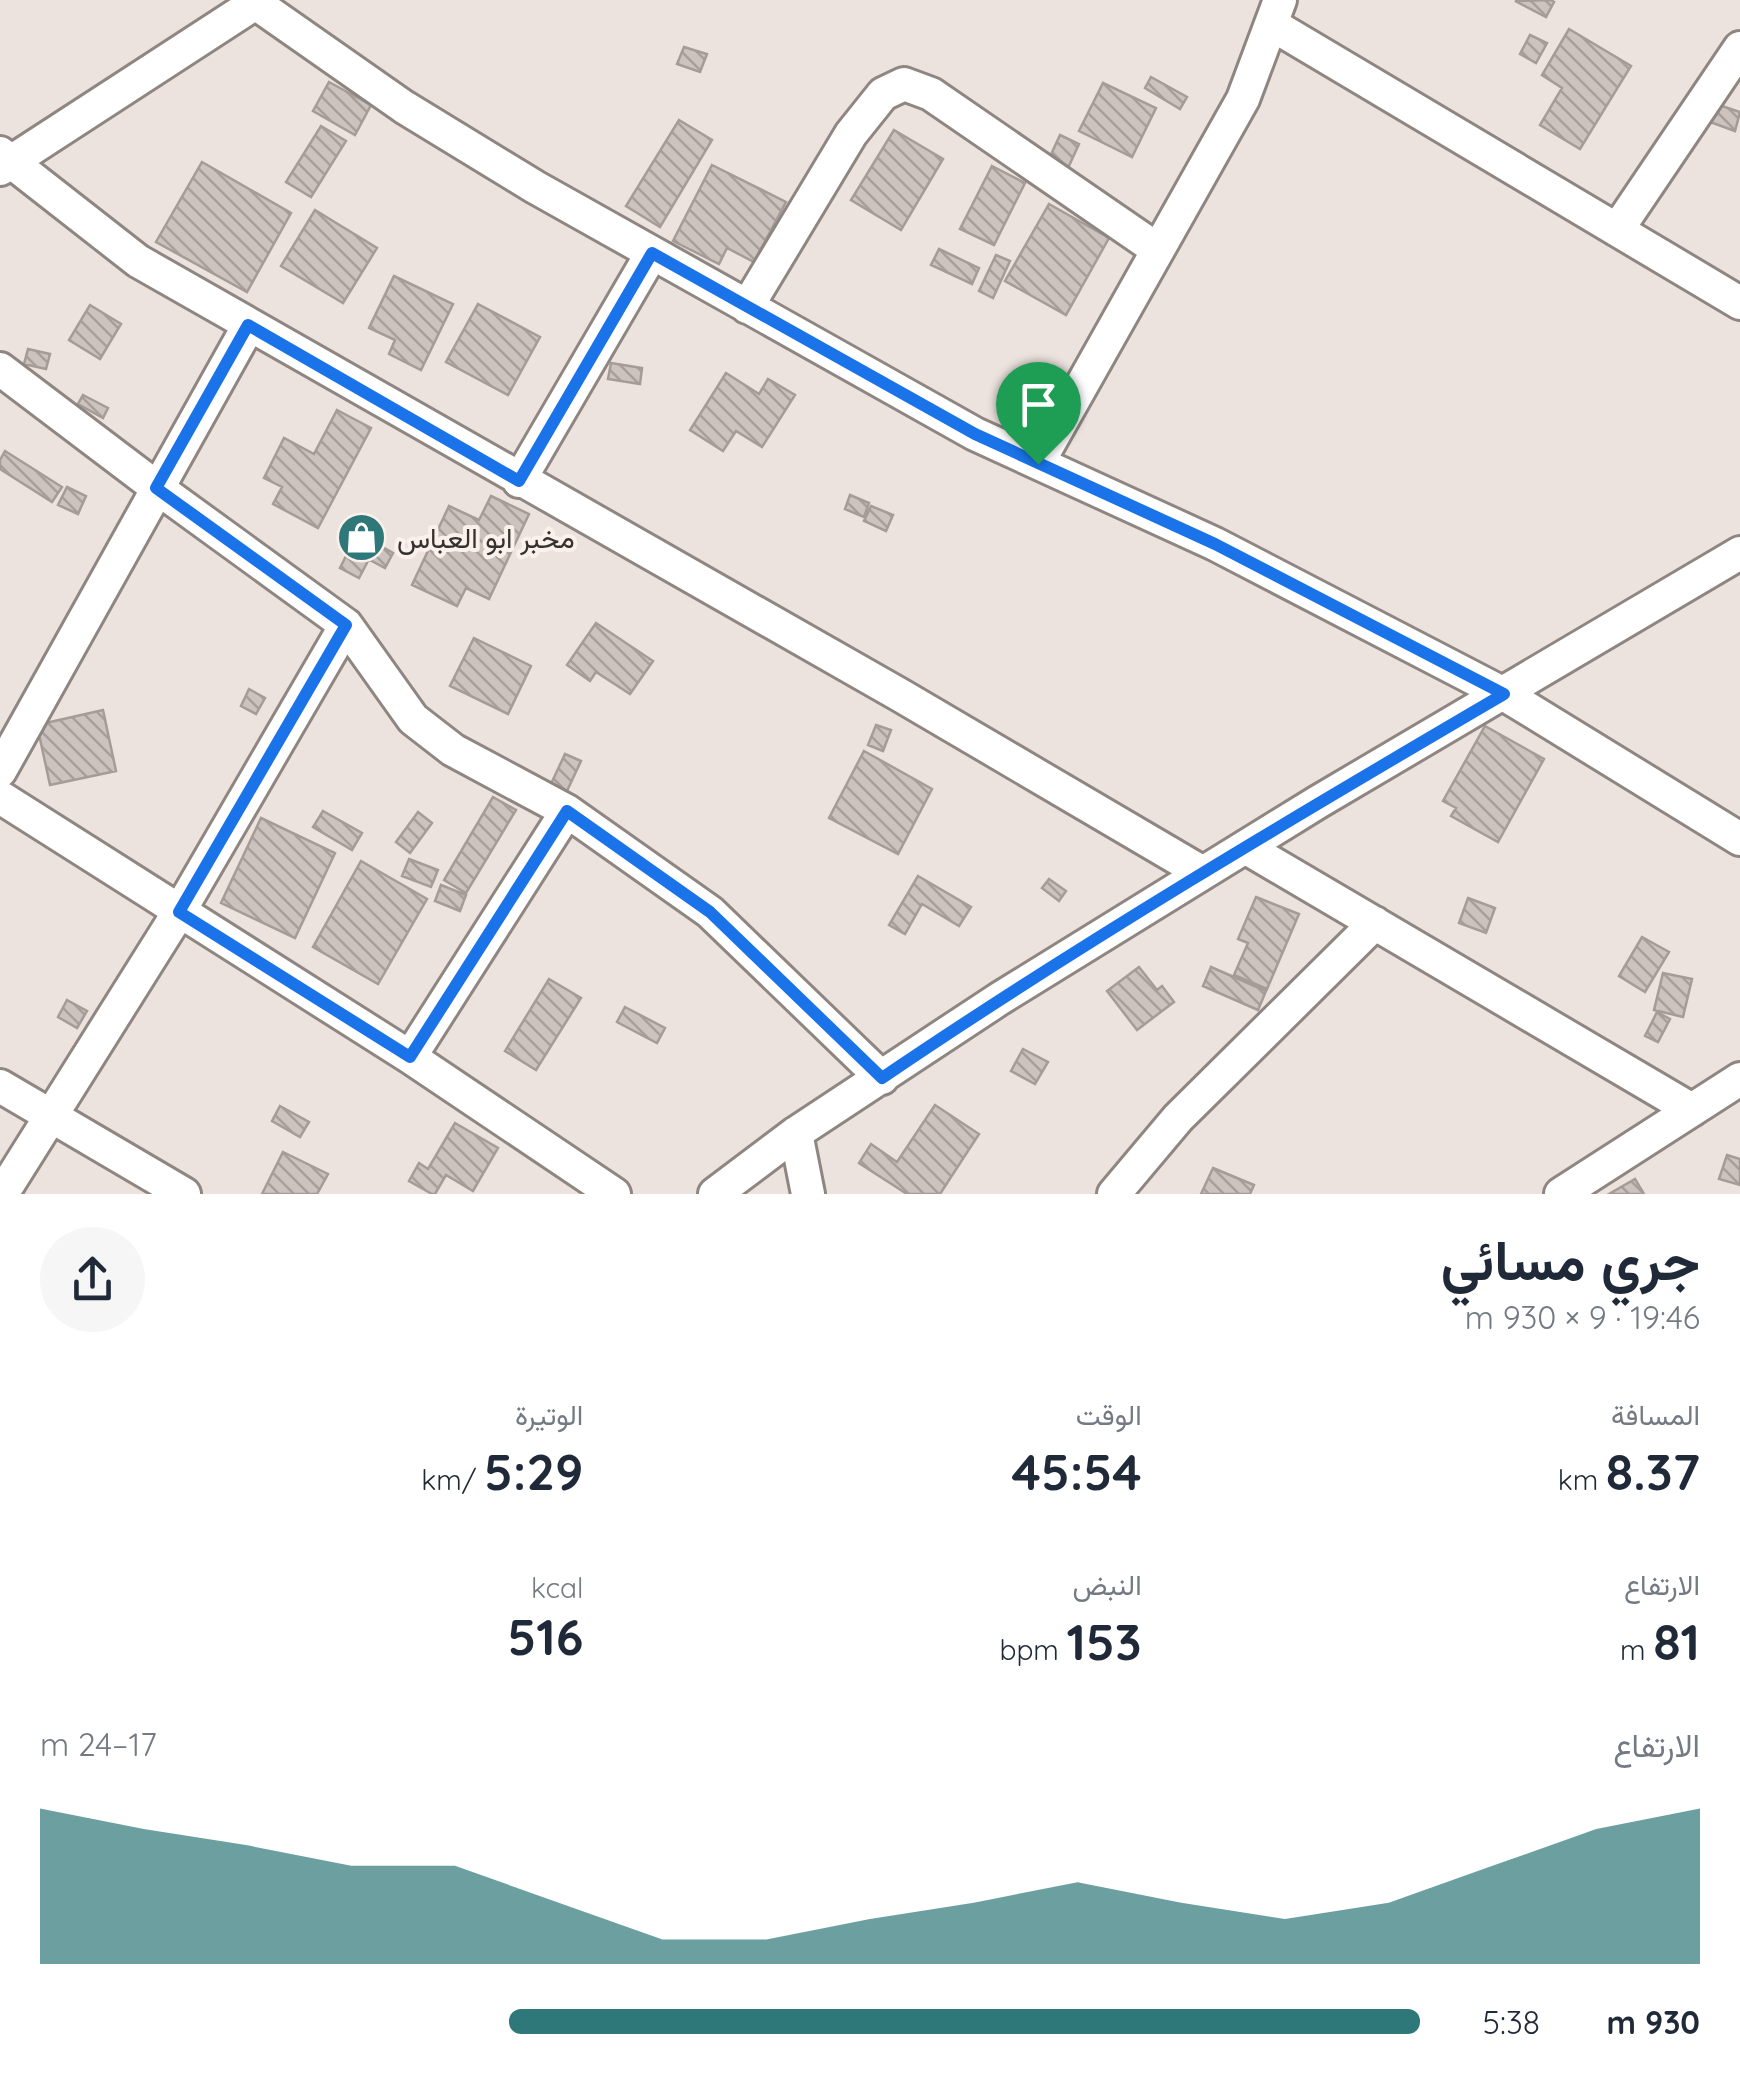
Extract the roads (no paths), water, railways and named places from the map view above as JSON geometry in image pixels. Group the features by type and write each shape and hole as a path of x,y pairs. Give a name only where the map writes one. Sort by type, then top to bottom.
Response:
{"street":[{"path":"1202,873 900,695 138,262 4,161 256,1 404,107 535,187 975,434 1215,544 1504,694 1740,839"},
{"path":"1038,464 1242,98 1276,12 1740,303"},
{"path":"1618,230 1740,48"},
{"path":"747,306 851,134 883,94 904,84 931,94 1158,250"},
{"path":"519,481 652,253"},
{"path":"0,771 248,325"},
{"path":"0,368 156,488 346,625 413,719 453,750 567,811 710,912 882,1078"},
{"path":"715,1194 796,1132 999,999 1245,847 1740,552"},
{"path":"2,1194 179,912 346,625"},
{"path":"0,797 410,1057 614,1194"},
{"path":"410,1057 567,811"},
{"path":"1245,847 1375,923 1722,1098"},
{"path":"1114,1194 1178,1118 1375,923"},
{"path":"0,1086 184,1194"},
{"path":"1561,1194 1722,1098"},
{"path":"796,1132 808,1194"}],"place":[{"name":"مخبر ابو العباس","path":"362,537"}]}
